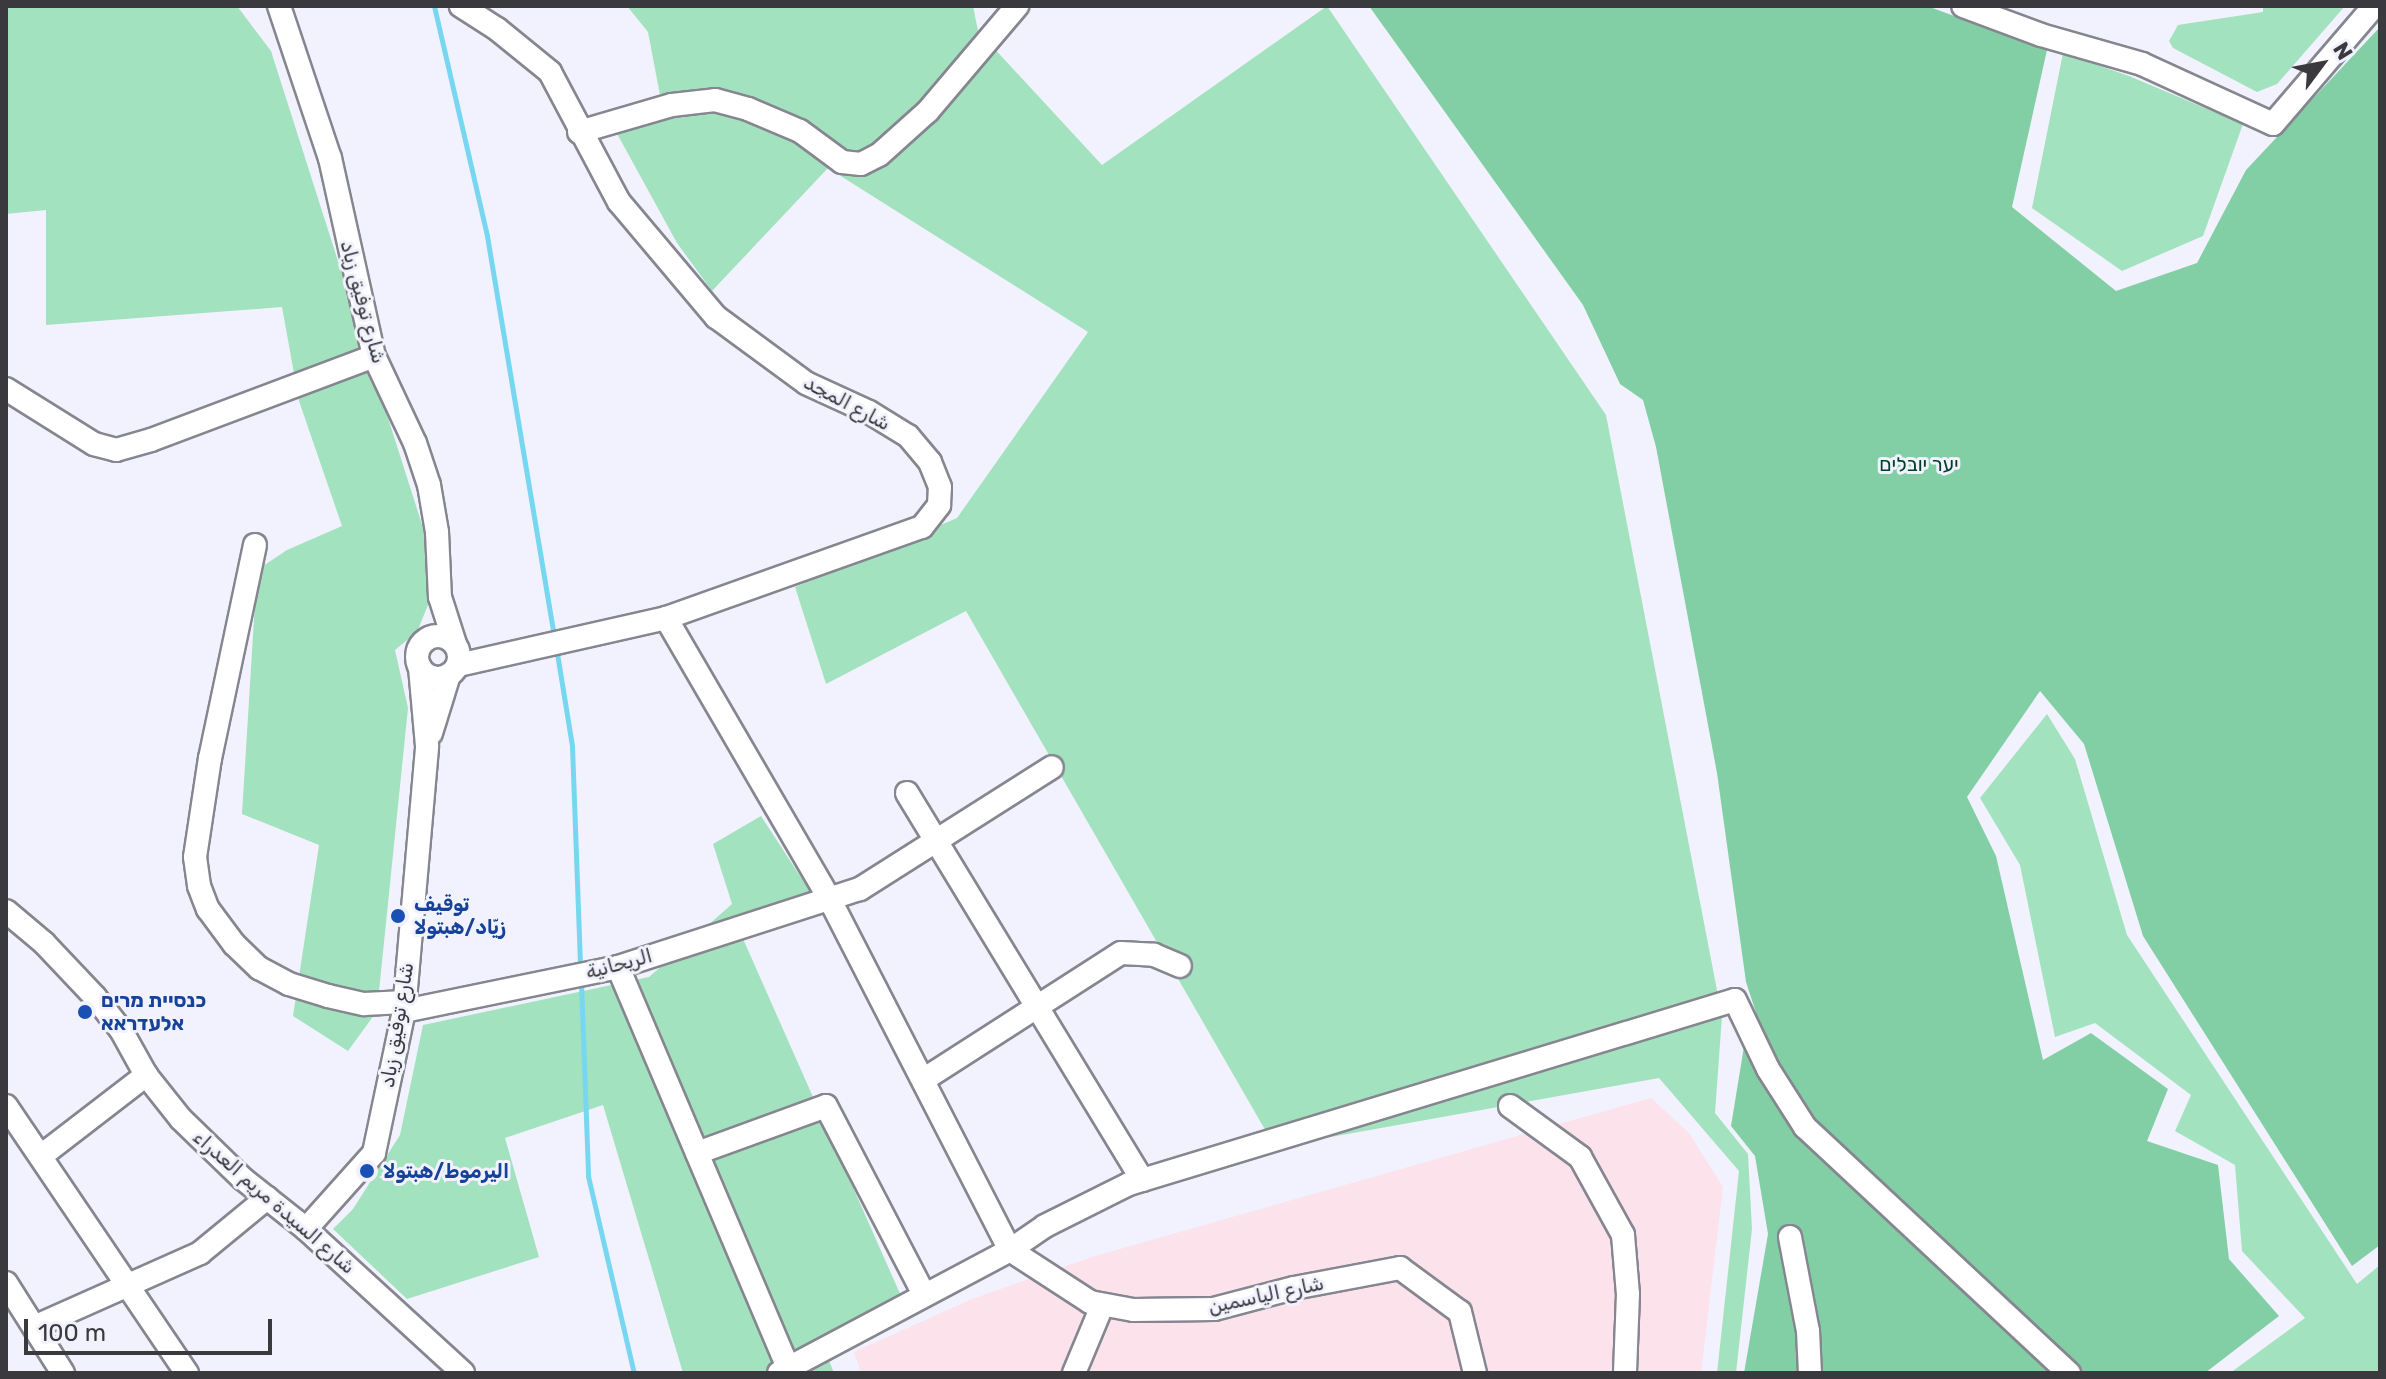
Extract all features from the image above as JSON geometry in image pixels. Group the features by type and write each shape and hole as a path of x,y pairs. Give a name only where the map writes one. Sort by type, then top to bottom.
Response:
{"street":[{"name":"شارع توفيق زياد","path":"279,6 330,158 374,356 415,443 429,485 437,532 440,597"},
{"name":"شارع المجد","path":"420,656 439,636 454,662 666,618 922,527 939,505 940,487 930,462 908,436 869,412 806,383 716,317 619,202 579,132 550,72 497,29 461,6"},
{"path":"579,132 672,105 715,100 748,109 800,131 842,162 861,164 879,155 928,111 1017,6"},
{"path":"1963,6 2041,35 2142,64 2273,124 2374,6"},
{"path":"6,389 94,444 116,450 151,440 374,356"},
{"name":"الريحانية","path":"255,545 210,758 195,857 199,886 208,909 234,944 259,968 289,984 328,996 364,1004 404,1007 618,967 860,889 1052,767"},
{"path":"427,746 420,656 440,597"},
{"path":"427,746 454,662 440,597"},
{"path":"666,618 829,898 1010,1250"},
{"path":"420,656 436,678 454,662"},
{"name":"شارع توفيق زياد","path":"306,1229 374,1153 404,1007 427,746"},
{"path":"907,793 1142,1180"},
{"name":"شارع السيدة مريم العدراء","path":"6,911 44,943 95,997 121,1030 146,1075 181,1119 463,1373"},
{"path":"923,1080 1121,953 1154,955 1180,966"},
{"path":"618,967 784,1370 1010,1250 1045,1226 1142,1180 1686,1018 1735,1000 1768,1069 1805,1127 2069,1373"},
{"path":"41,1156 146,1075"},
{"path":"6,1106 126,1286 175,1351 187,1373"},
{"path":"697,1153 826,1106 924,1294"},
{"path":"1510,1106 1580,1157 1623,1235 1628,1294 1625,1373"},
{"path":"34,1327 200,1253 267,1198"},
{"path":"1790,1237 1808,1331 1810,1373"},
{"name":"شارع الياسمين","path":"1010,1250 1065,1288 1102,1306 1214,1309 1294,1288 1400,1268 1460,1312 1475,1373"},
{"path":"6,1283 63,1373"},
{"path":"1074,1373 1102,1306"}],"shaded area":[{"path":"1651,1098 1689,1133 1723,1187 1701,1373 861,1373 854,1352 972,1299 1092,1257"}],"green space":[{"path":"6,6 237,6 271,51 426,537 430,600 417,632 395,650 408,708 377,1011 348,1051 293,1016 319,845 242,814 257,570 287,550 342,526 299,401 282,307 46,325 46,210 6,214"},
{"path":"627,6 973,6 978,31 1102,165 1327,6 1606,415 1722,1016 1715,1113 1748,1154 1752,1229 1736,1373 1717,1373 1739,1171 1659,1078 1275,1147 966,611 826,684 795,587 957,518 1088,332 828,168 712,291 677,243 615,130 663,111 648,32"},
{"name":"יער יובלים","path":"1369,6 1927,6 2047,50 2012,207 2116,291 2197,263 2246,170 2380,27 2380,1245 2352,1266 2143,936 2084,744 2040,691 1967,797 1996,856 2043,1060 2091,1033 2168,1089 2147,1141 2218,1165 2229,1259 2279,1316 2205,1373 1744,1373 1768,1234 1755,1156 1731,1126 1746,1034 1760,1025 1746,982 1717,773 1656,447 1643,400 1620,384 1583,305"},
{"path":"2263,6 2345,6 2277,84 2257,92 2173,48 2169,41 2178,25 2263,12"},
{"path":"2063,53 2129,76 2243,124 2203,236 2122,271 2032,208"},
{"path":"2047,714 2075,759 2127,935 2357,1284 2380,1265 2380,1373 2230,1373 2305,1318 2242,1251 2235,1165 2175,1131 2191,1095 2095,1023 2055,1037 2020,865 1980,798"},
{"path":"761,816 815,899 740,932 909,1314 826,1353 834,1373 683,1373 603,1105 505,1138 539,1257 407,1299 333,1229 353,1209 400,1135 423,1025 649,977 732,904 713,844"}],"waterway":[{"path":"434,6 487,236 554,637"},
{"path":"556,647 572,746 580,968"},
{"path":"581,982 588,1176 634,1373"}],"place":[{"name":"توقيف زيّاد/هبتولا","path":"398,916"},
{"name":"כנסיית מרים אלעדראא","path":"85,1012"},
{"name":"اليرموط/هبتولا","path":"367,1171"}]}
